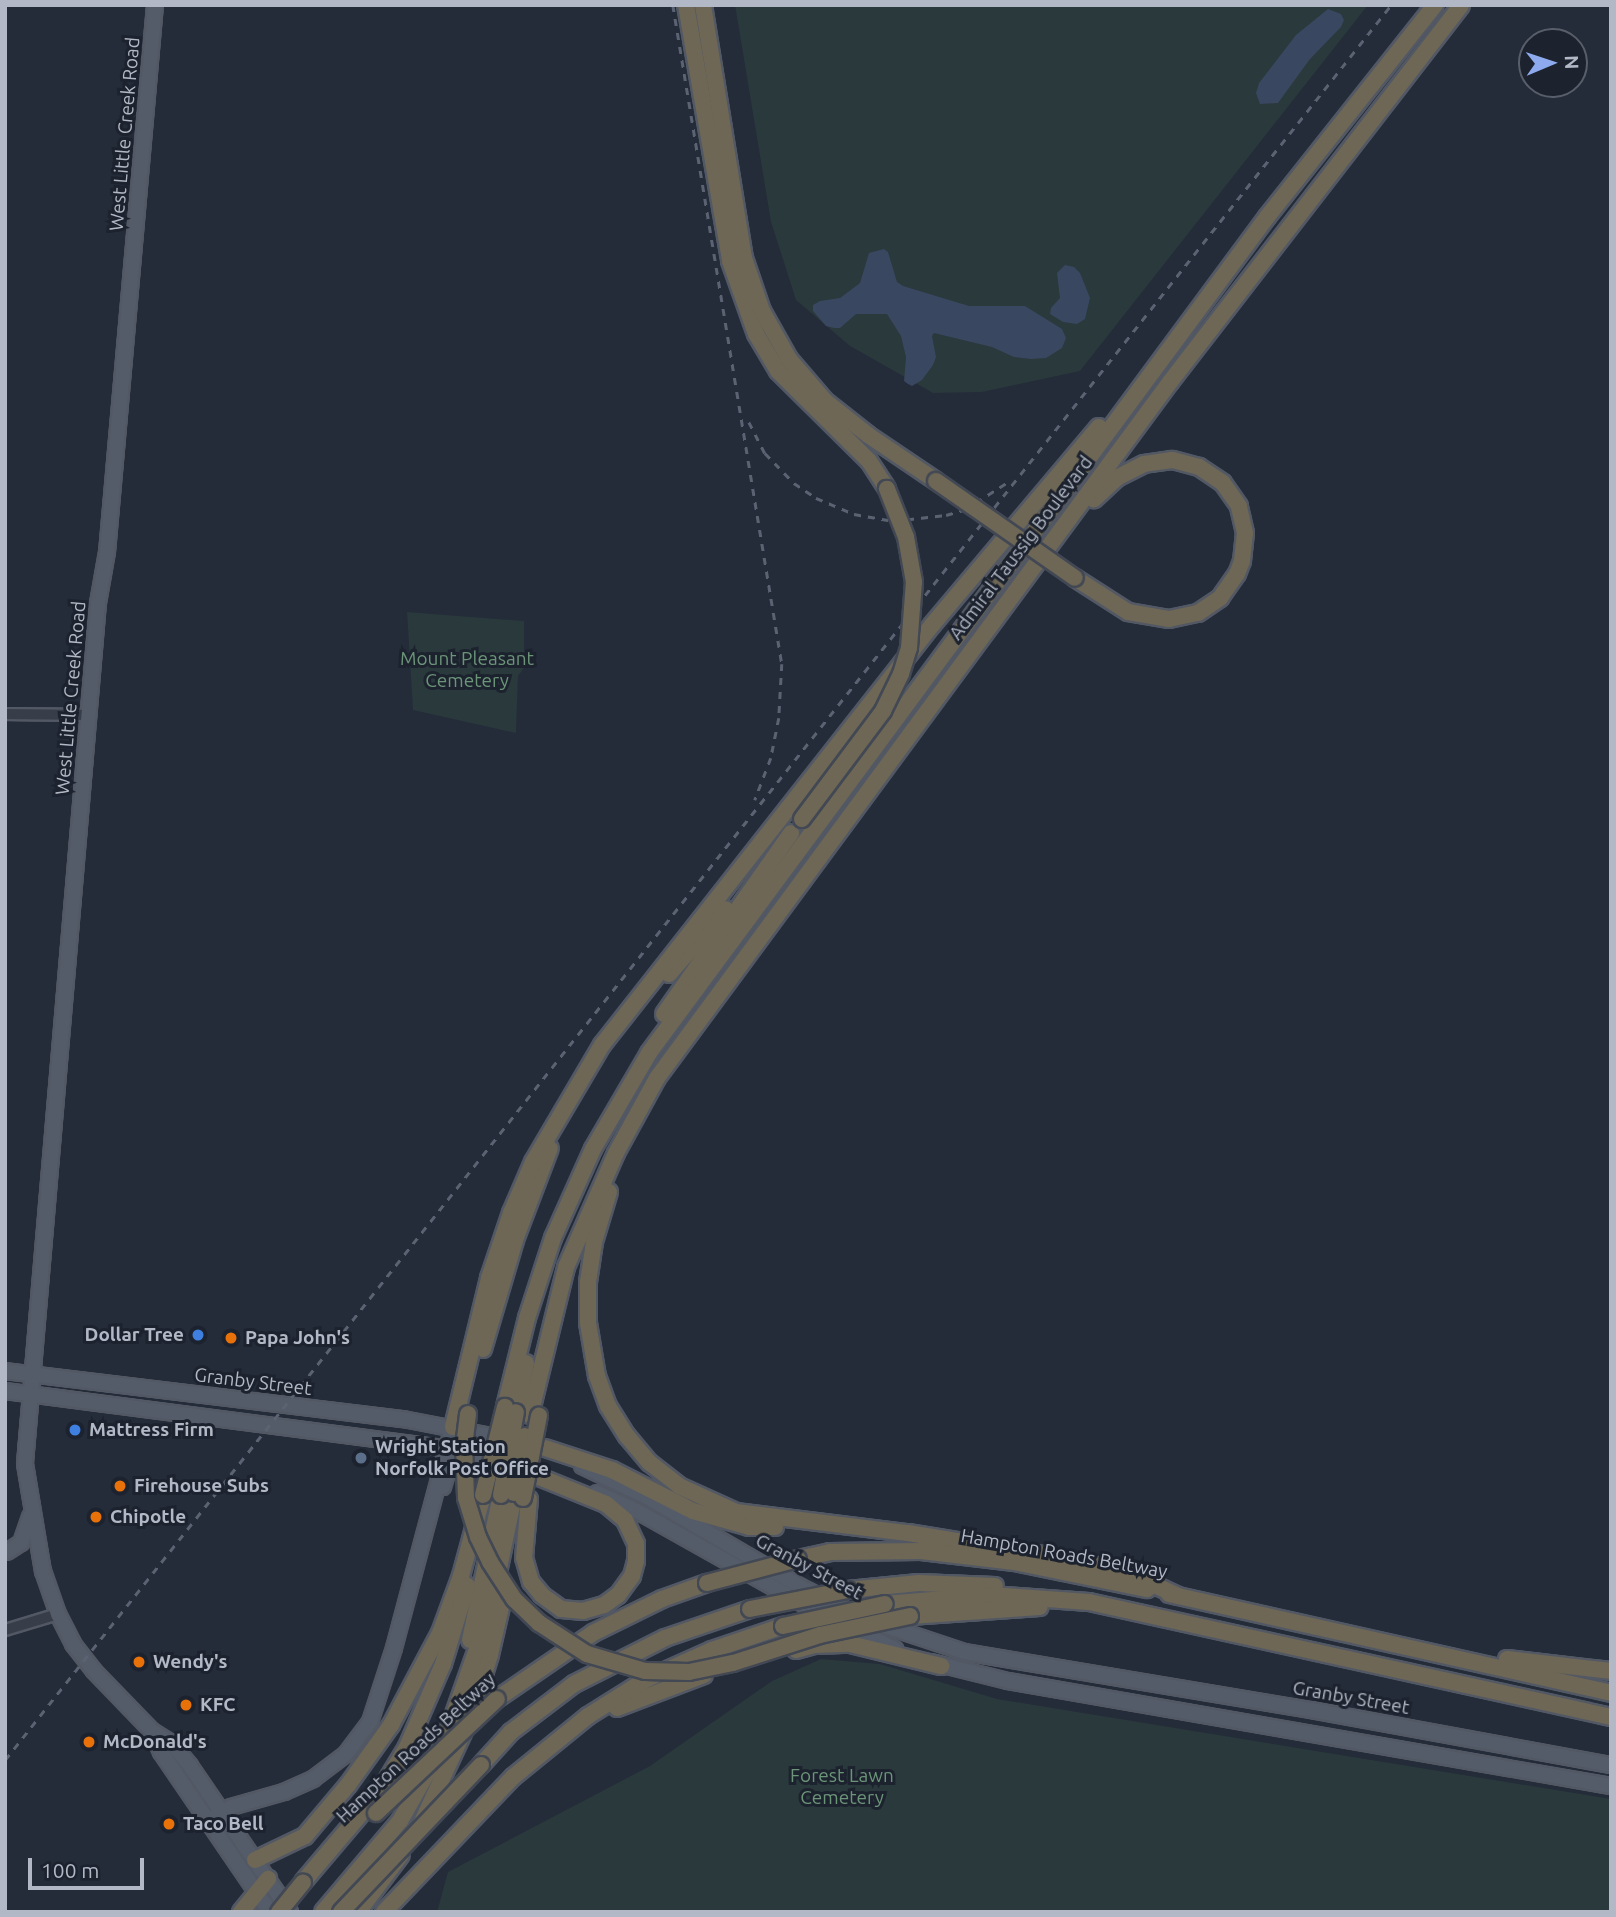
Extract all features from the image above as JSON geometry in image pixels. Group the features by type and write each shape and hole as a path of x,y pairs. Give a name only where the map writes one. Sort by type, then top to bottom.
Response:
{"highway":[{"path":"583,1079 630,1016 802,819 890,699 909,648 915,601 906,537 887,489 869,461 778,371 756,334 730,261 686,5"},
{"path":"704,5 744,258 762,311 789,359 825,401 857,427 936,481 1074,578 1115,605 1142,616 1169,619 1198,613 1220,598 1237,574 1245,540 1239,506 1223,483 1212,474 1186,462 1157,461 1118,477 1091,503 981,651 940,693"},
{"path":"1184,1621 1037,1607 910,1616 833,1631 733,1663 689,1672 645,1671 587,1654 539,1623 514,1599 490,1562 478,1537 466,1497 464,1445 455,1423 489,1278 511,1213 533,1161 564,1113 602,1045 932,625 1120,401 1235,253 1272,211 1287,185 1428,5"},
{"path":"593,1149 627,1087 673,1019 1272,211 1435,5"},
{"name":"Admiral Taussig Boulevard","path":"629,1126 681,1043 940,693 1264,257 1461,5"},
{"path":"323,1912 400,1821 443,1745 507,1496 522,1413 535,1291 553,1238 613,1098 655,1027 791,832"},
{"path":"455,1423 504,1272 564,1113"},
{"path":"490,1456 522,1413 559,1314 582,1234 629,1126"},
{"path":"629,1126 599,1222 588,1282 590,1346 608,1406 626,1436 650,1463 679,1486 707,1502 746,1514 983,1544 1127,1572 1178,1596"},
{"path":"255,1860 304,1836 354,1777 391,1725 440,1633 472,1539 530,1471 522,1413"},
{"path":"545,1448 612,1470 693,1511 729,1523 749,1527 834,1525"},
{"path":"490,1456 606,1504 619,1514 632,1532 636,1561 632,1576 618,1595 604,1605 583,1611 561,1609 542,1595 531,1582 507,1496 490,1456"},
{"path":"358,1912 389,1873 437,1793 471,1716 490,1656 507,1496"},
{"path":"279,1912 381,1790 414,1735 507,1496"},
{"name":"Hampton Roads Beltway","path":"288,1912 304,1885 497,1699 593,1633 662,1599 707,1583 830,1552 888,1551 964,1555 1055,1569 1611,1693"},
{"path":"341,1912 511,1732 574,1684 632,1652 694,1627 750,1609 848,1590 958,1583 1048,1590 1093,1597 1143,1612"},
{"path":"384,1912 513,1777 555,1740 624,1692 712,1650 783,1626 885,1604 991,1595 1076,1601 1143,1612 1611,1717"},
{"path":"1367,1637 1417,1642 1507,1659 1611,1671"},
{"path":"513,1777 596,1718 631,1701 688,1679 815,1645 857,1645 941,1666"},
{"path":"240,1912 268,1880"}],"main road":[{"name":"West Little Creek Road","path":"152,1731 85,1660 58,1614 43,1571 31,1512 25,1456 98,603 107,552 155,5"},
{"name":"Granby Street","path":"5,1371 455,1423 545,1448 647,1497 825,1600 886,1628 925,1642 976,1654 1322,1712 1611,1765"},
{"name":"Granby Street","path":"5,1391 490,1456 549,1474 639,1511 856,1632 941,1666 1021,1684 1611,1786"},
{"path":"208,1821 222,1812 299,1786 327,1770 346,1754 370,1722 380,1696 423,1544 434,1522 455,1423"},
{"path":"7,1552 21,1543 31,1512"},
{"path":"152,1731 171,1742 222,1812 288,1912"},
{"path":"152,1731 161,1752 270,1912"},
{"path":"255,1800 240,1819 255,1860"}],"street":[{"path":"5,715 89,715"},
{"path":"5,1630 58,1614"}],"green space":[{"path":"735,5 1368,5 1080,371 982,392 933,393 850,346 796,300 771,222"},
{"name":"Mount Pleasant Cemetery","path":"407,612 524,621 524,668 518,676 516,733 413,710"},
{"name":"Forest Lawn Cemetery","path":"821,1659 880,1664 997,1699 1611,1799 1611,1912 437,1912 448,1872 650,1766 772,1681"}],"water":[{"path":"1328,9 1341,14 1344,20 1341,27 1310,59 1278,103 1260,104 1256,93 1259,83 1296,35"},
{"path":"884,249 888,252 897,282 903,286 969,306 1025,306 1062,329 1066,338 1062,348 1046,358 1031,359 1014,357 992,347 934,333 932,336 936,357 933,365 922,380 912,386 908,384 904,381 906,357 901,336 887,314 856,314 840,328 834,328 826,326 813,311 813,305 820,301 840,298 860,283 869,253"},
{"path":"1065,265 1074,267 1080,273 1090,298 1085,319 1077,324 1063,322 1050,314 1051,308 1060,298 1057,273"}],"railway":[{"path":"673,5 782,664 779,718 771,758 755,800"},
{"path":"5,1760 1391,5"},
{"path":"749,422 765,453 794,483 816,498 854,514 893,521 946,515 964,510 1008,482"}],"place":[{"name":"Dollar Tree","path":"198,1335"},
{"name":"Papa John's","path":"231,1338"},
{"name":"Mattress Firm","path":"75,1430"},
{"name":"Wright Station Norfolk Post Office","path":"361,1458"},
{"name":"Firehouse Subs","path":"120,1486"},
{"name":"Chipotle","path":"96,1517"},
{"name":"Wendy's","path":"139,1662"},
{"name":"KFC","path":"186,1705"},
{"name":"McDonald's","path":"89,1742"},
{"name":"Taco Bell","path":"169,1824"}]}
